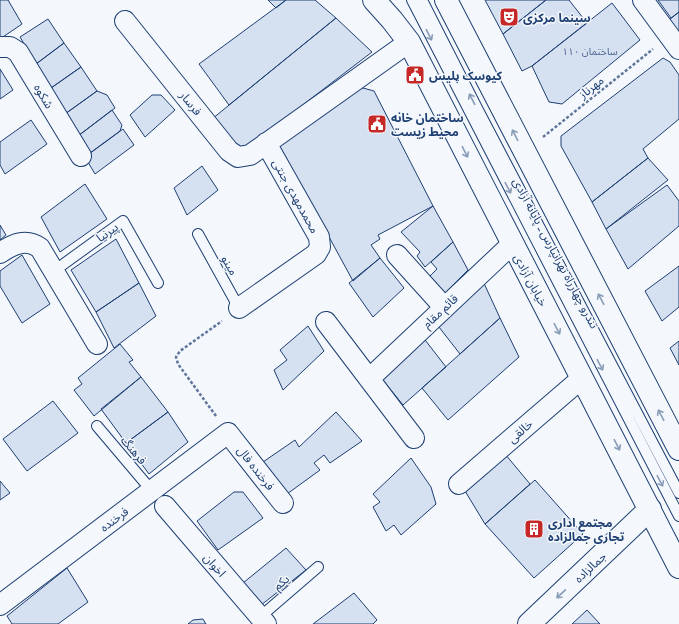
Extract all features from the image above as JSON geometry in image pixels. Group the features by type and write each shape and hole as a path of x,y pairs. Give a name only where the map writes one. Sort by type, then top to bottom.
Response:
{"main road":[{"name":"خیابان آزادی","path":"374,0 409,42 679,567"},
{"path":"446,0 524,153 679,449"},
{"name":"جمالزاده","path":"529,624 650,509"}],"street":[{"path":"642,0 674,43"},
{"name":"فرسار","path":"125,21 234,155 244,157 266,143"},
{"path":"266,143 409,42"},
{"name":"شکوه","path":"0,48 10,47 18,52 81,156"},
{"name":"محمدمهدی جنتی","path":"239,308 316,254 320,247 319,237 266,143"},
{"path":"0,253 23,242 40,248 96,344"},
{"name":"قائم مقام","path":"369,379 512,244"},
{"path":"397,255 444,307"},
{"path":"326,322 414,438"},
{"name":"خالقی","path":"459,484 582,378"},
{"name":"فرخنده","path":"0,605 228,433"},
{"name":"فرخنده فال","path":"228,433 283,503"},
{"name":"اخوان","path":"165,506 263,620"}],"lane":[{"name":"تندرو چهارراه تهرانپارس ـ پایانه آزادی","path":"412,0 679,516"},
{"path":"422,0 679,493"},
{"name":"پیرنیا","path":"54,271 123,221 158,283"},
{"name":"مینو","path":"198,234 239,308"},
{"name":"فرهنگ","path":"97,426 152,491"},
{"name":"یکم","path":"263,620 318,567"}],"path":[{"name":"مهرناز","path":"524,153 674,43"},
{"path":"228,433 178,364 176,357 180,351 239,308"}],"building":[{"path":"0,0 8,0 22,24 0,39"},
{"path":"268,0 286,0 276,8"},
{"path":"286,0 315,0 336,18 229,105 199,64"},
{"name":"سینما مرکزی","path":"485,0 546,0 503,34"},
{"path":"546,0 569,0 587,23 532,66 522,71 503,34"},
{"path":"658,0 679,0 679,12 671,18"},
{"path":"612,3 640,40 562,104 549,102 532,66"},
{"path":"679,12 679,34 669,20"},
{"path":"336,18 372,52 240,153 212,119"},
{"path":"48,19 64,43 36,64 20,37"},
{"path":"64,43 81,67 51,88 36,64"},
{"path":"663,58 670,62 679,75 679,119 643,149 648,158 592,202 561,146 561,136"},
{"path":"81,67 97,91 65,114 51,88"},
{"path":"0,69 13,90 0,99"},
{"path":"363,88 374,91 433,206 378,235 380,239 371,245 380,258 353,281 279,145 353,91"},
{"path":"97,91 107,95 115,108 78,136 65,114"},
{"path":"152,95 161,95 175,110 145,137 130,115"},
{"path":"112,110 122,125 120,131 90,153 78,136"},
{"path":"31,120 47,144 5,174 0,165 0,142"},
{"path":"123,129 134,145 95,174 85,157"},
{"path":"648,158 668,180 606,229 592,202"},
{"path":"202,166 218,190 187,215 174,188"},
{"path":"85,184 107,219 60,252 41,217"},
{"path":"667,185 679,201 679,226 628,269 606,229"},
{"path":"433,206 453,242 425,267 417,256 420,252 401,232"},
{"path":"0,225 6,235 0,240"},
{"path":"116,239 139,283 96,312 71,270"},
{"path":"453,242 468,270 445,293 428,278 437,269 431,262"},
{"path":"22,255 50,304 22,323 0,286 0,271"},
{"path":"380,258 404,288 373,317 349,283"},
{"path":"679,266 679,307 662,321 645,291"},
{"path":"482,279 500,318 460,354 435,322"},
{"path":"139,283 156,316 114,348 96,312"},
{"path":"500,318 519,357 448,420 422,388"},
{"path":"308,326 324,351 283,390 274,370 287,360 280,350"},
{"path":"422,336 446,367 403,405 382,379"},
{"path":"679,341 679,365 670,348"},
{"path":"120,344 133,360 129,362 141,377 94,416 74,390 82,384 78,378"},
{"path":"141,377 168,412 126,443 101,409"},
{"path":"53,401 78,433 27,471 3,439"},
{"path":"168,412 188,442 149,474 126,443"},
{"path":"336,412 362,441 330,463 324,455 314,463 320,470 287,494 263,462 295,440 299,447"},
{"path":"505,454 530,484 485,524 465,491"},
{"path":"411,458 431,487 436,504 401,535 394,525 386,531 373,507 380,502 373,494"},
{"name":"مجتمع اداری تجاری جمالزاده","path":"535,480 583,534 534,578 485,524"},
{"path":"0,481 10,493 0,500"},
{"path":"234,492 243,492 263,518 218,550 197,521"},
{"path":"286,548 306,570 261,605 243,583"},
{"path":"67,568 88,602 58,624 12,624 7,616"},
{"path":"354,593 377,620 373,624 313,624"},
{"path":"587,610 600,624 572,624"},
{"path":"203,619 206,624 188,624 193,620"}],"place":[{"name":"سینما مرکزی","path":"509,17"},
{"name":"کیوسک پلیس","path":"415,75"},
{"name":"ساختمان خانه محیط زیست","path":"377,124"},
{"name":"مجتمع اداری تجاری جمالزاده","path":"534,529"}]}
